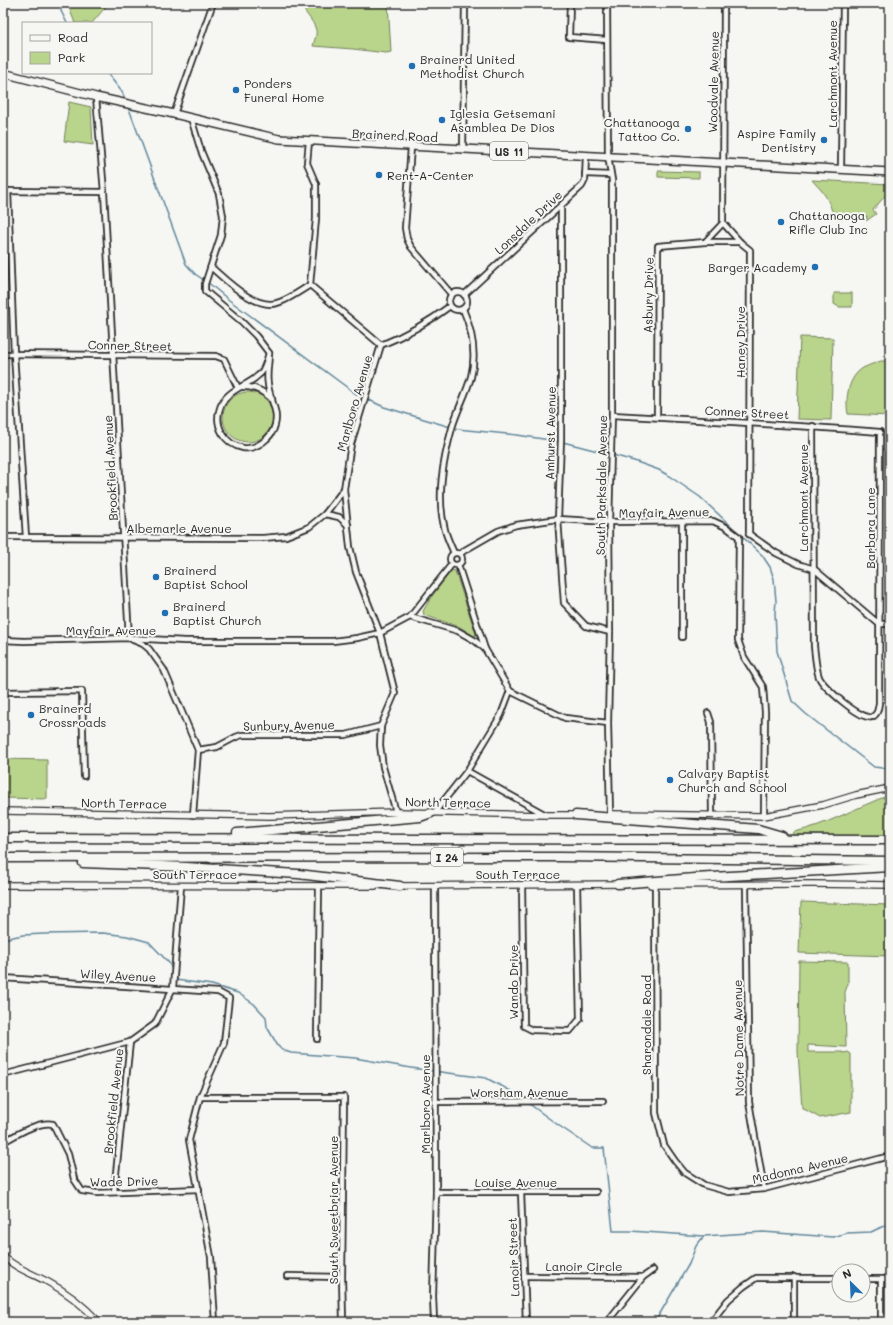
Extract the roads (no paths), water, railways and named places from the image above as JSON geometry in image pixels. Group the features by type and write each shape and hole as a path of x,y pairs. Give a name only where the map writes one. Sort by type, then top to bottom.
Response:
{"highway":[{"path":"186,838 420,817 433,813"},
{"path":"576,815 758,829 792,839"},
{"name":"I 24","path":"3,838 890,840"},
{"name":"I 24","path":"3,858 561,857 890,861"},
{"path":"28,859 99,865 186,867 298,874 400,886"},
{"path":"618,884 890,867"}],"main road":[{"name":"Brainerd Road","path":"3,73 96,97 280,139 890,172"}],"street":[{"path":"174,114 213,3"},
{"path":"463,149 465,3"},
{"path":"570,3 569,37 607,40"},
{"name":"South Parksdale Avenue","path":"607,3 608,156 611,174 612,415 609,522 610,632 608,723 610,814"},
{"name":"Woodvale Avenue","path":"722,162 724,3"},
{"name":"Larchmont Avenue","path":"841,169 843,3"},
{"name":"Brookfield Avenue","path":"96,97 104,192 130,638"},
{"path":"191,118 201,151 219,194 223,216 221,235 205,284 205,291 241,321 256,336 269,353 268,384 276,414 275,426 263,442 256,446 244,448 232,444 225,437 218,420 220,409 224,400 261,373 269,353"},
{"path":"211,267 236,289 257,301 267,304 279,303 310,285 316,219 316,184 307,163 309,141"},
{"path":"411,147 405,228 407,238 411,248 452,295"},
{"name":"Lonsdale Drive","path":"464,294 582,186 586,174 586,155"},
{"path":"705,242 723,223 722,162"},
{"path":"586,174 611,174"},
{"path":"26,538 5,191 104,192"},
{"name":"Amhurst Avenue","path":"560,206 561,445 558,519 564,603 586,626 610,632"},
{"name":"Haney Drive","path":"723,223 740,242 750,250 749,534"},
{"path":"705,242 740,242"},
{"name":"Asbury Drive","path":"657,417 658,246 705,242"},
{"name":"Marlboro Avenue","path":"310,285 325,296 381,345 351,444 344,489 350,547 356,572 380,633 395,693 381,726 380,745 383,767 396,812"},
{"path":"450,306 449,300 452,295 459,292 464,294 467,302 463,309"},
{"path":"381,345 420,327 450,306"},
{"path":"450,306 457,310 463,309"},
{"path":"454,553 445,531 440,489 443,467 453,427 471,377 473,362 474,345 469,322 463,309"},
{"name":"Conner Street","path":"3,354 216,356 224,360 240,387"},
{"path":"240,387 251,387 258,389 266,393 272,400"},
{"name":"Conner Street","path":"612,415 813,426 880,432"},
{"name":"Larchmont Avenue","path":"813,426 814,646 819,677 825,686 859,715 866,718 872,717 877,713 879,624"},
{"name":"Barbara Lane","path":"879,624 880,432"},
{"name":"Marlboro Avenue","path":"325,514 344,489"},
{"path":"325,514 339,517 348,525"},
{"name":"Albemarle Avenue","path":"3,537 247,538 286,536 309,527 325,514"},
{"name":"Mayfair Avenue","path":"460,554 498,531 516,525 558,519 609,522 713,521 726,527 740,537"},
{"path":"682,522 682,637"},
{"path":"764,816 765,712 763,687 744,657 738,640 740,537 749,534 776,553 798,564 814,568 879,624 890,624"},
{"path":"454,553 460,554 462,557 462,560 458,565"},
{"path":"454,553 450,558 452,564 458,565"},
{"name":"Mayfair Avenue","path":"3,640 130,638 185,641 333,641 357,638 380,633 410,617 452,564"},
{"path":"458,565 485,649 510,691 565,718 608,723"},
{"path":"410,617 458,631 474,640 485,649"},
{"path":"130,638 143,644 149,649 164,670 198,750 193,815"},
{"path":"3,692 82,691 84,776"},
{"path":"433,813 467,771 501,715 510,691"},
{"path":"708,713 711,722 712,815"},
{"name":"Sunbury Avenue","path":"198,750 217,746 242,735 346,734 381,726"},
{"path":"467,771 547,815"},
{"name":"North Terrace","path":"3,811 270,816 396,812 547,815 610,814 764,816 823,805 856,795 890,788"},
{"name":"South Terrace","path":"3,884 181,886 272,885 319,887 618,884 890,885"},
{"name":"Wando Drive","path":"522,886 524,1026 532,1030 570,1030 580,1019 577,885"},
{"name":"Sharondale Road","path":"655,885 656,1113 664,1145 675,1161"},
{"name":"Notre Dame Avenue","path":"746,885 749,1102 764,1189"},
{"name":"Brookfield Avenue","path":"114,1192 130,1042 155,1024 173,988 181,886"},
{"name":"Marlboro Avenue","path":"434,1322 433,1296 436,1192 435,886"},
{"path":"317,1039 319,887"},
{"name":"Wiley Avenue","path":"3,978 173,988 218,992 230,998 224,1043 200,1097"},
{"path":"3,1075 130,1042"},
{"path":"200,1097 189,1140 211,1257 215,1322"},
{"name":"South Sweetbriar Avenue","path":"200,1097 344,1097 342,1276 343,1322"},
{"name":"Worsham Avenue","path":"436,1102 603,1101"},
{"name":"Wade Drive","path":"3,1142 38,1125 47,1123 53,1124 68,1154 74,1179 82,1191 97,1193 199,1189"},
{"name":"Madonna Avenue","path":"675,1161 685,1174 704,1185 729,1192 764,1189 890,1156"},
{"name":"Louise Avenue","path":"436,1192 596,1192"},
{"name":"Lanoir Street","path":"521,1192 526,1322"},
{"path":"3,1256 9,1262 50,1283 72,1298 99,1322"},
{"path":"607,1322 643,1277 654,1270"},
{"path":"287,1276 342,1276"},
{"name":"Lanoir Circle","path":"524,1276 643,1277"},
{"path":"713,1322 714,1318 728,1300 756,1278 831,1278"},
{"path":"794,1278 794,1322"},
{"path":"871,1279 890,1279"},
{"path":"881,1279 881,1322"}],"waterway":[{"path":"61,3 61,11 66,22"},
{"path":"108,74 122,92 126,101"},
{"path":"128,106 186,264 195,274 356,394 384,407 457,429 517,435 563,442 609,454"},
{"path":"613,455 659,470 669,476 700,497 762,555 770,567 774,579 777,651 792,701 806,714 874,767 890,769"},
{"path":"3,939 23,935 44,934 103,933 127,936 149,942 169,963 173,972"},
{"path":"175,978 176,980 212,985 238,993 254,1004 266,1017 267,1027 282,1050 291,1053 355,1058 411,1068 486,1078 515,1093 524,1100"},
{"path":"528,1103 592,1148 604,1148 613,1231 704,1236 763,1232 833,1237 847,1233 871,1232 890,1223"},
{"path":"655,1322 689,1264 696,1246 704,1236"}],"place":[{"name":"Brainerd United Methodist Church","path":"412,66"},
{"name":"Ponders Funeral Home","path":"236,90"},
{"name":"Iglesia Getsemani Asamblea De Dios","path":"442,120"},
{"name":"Chattanooga Tattoo Co.","path":"688,129"},
{"name":"Aspire Family Dentistry","path":"824,140"},
{"name":"Rent-A-Center","path":"379,175"},
{"name":"Chattanooga Rifle Club Inc","path":"781,222"},
{"name":"Barger Academy","path":"815,267"},
{"name":"Brainerd Baptist School","path":"156,577"},
{"name":"Brainerd Baptist Church","path":"165,613"},
{"name":"Brainerd Crossroads","path":"31,715"},
{"name":"Calvary Baptist Church and School","path":"670,780"}]}
